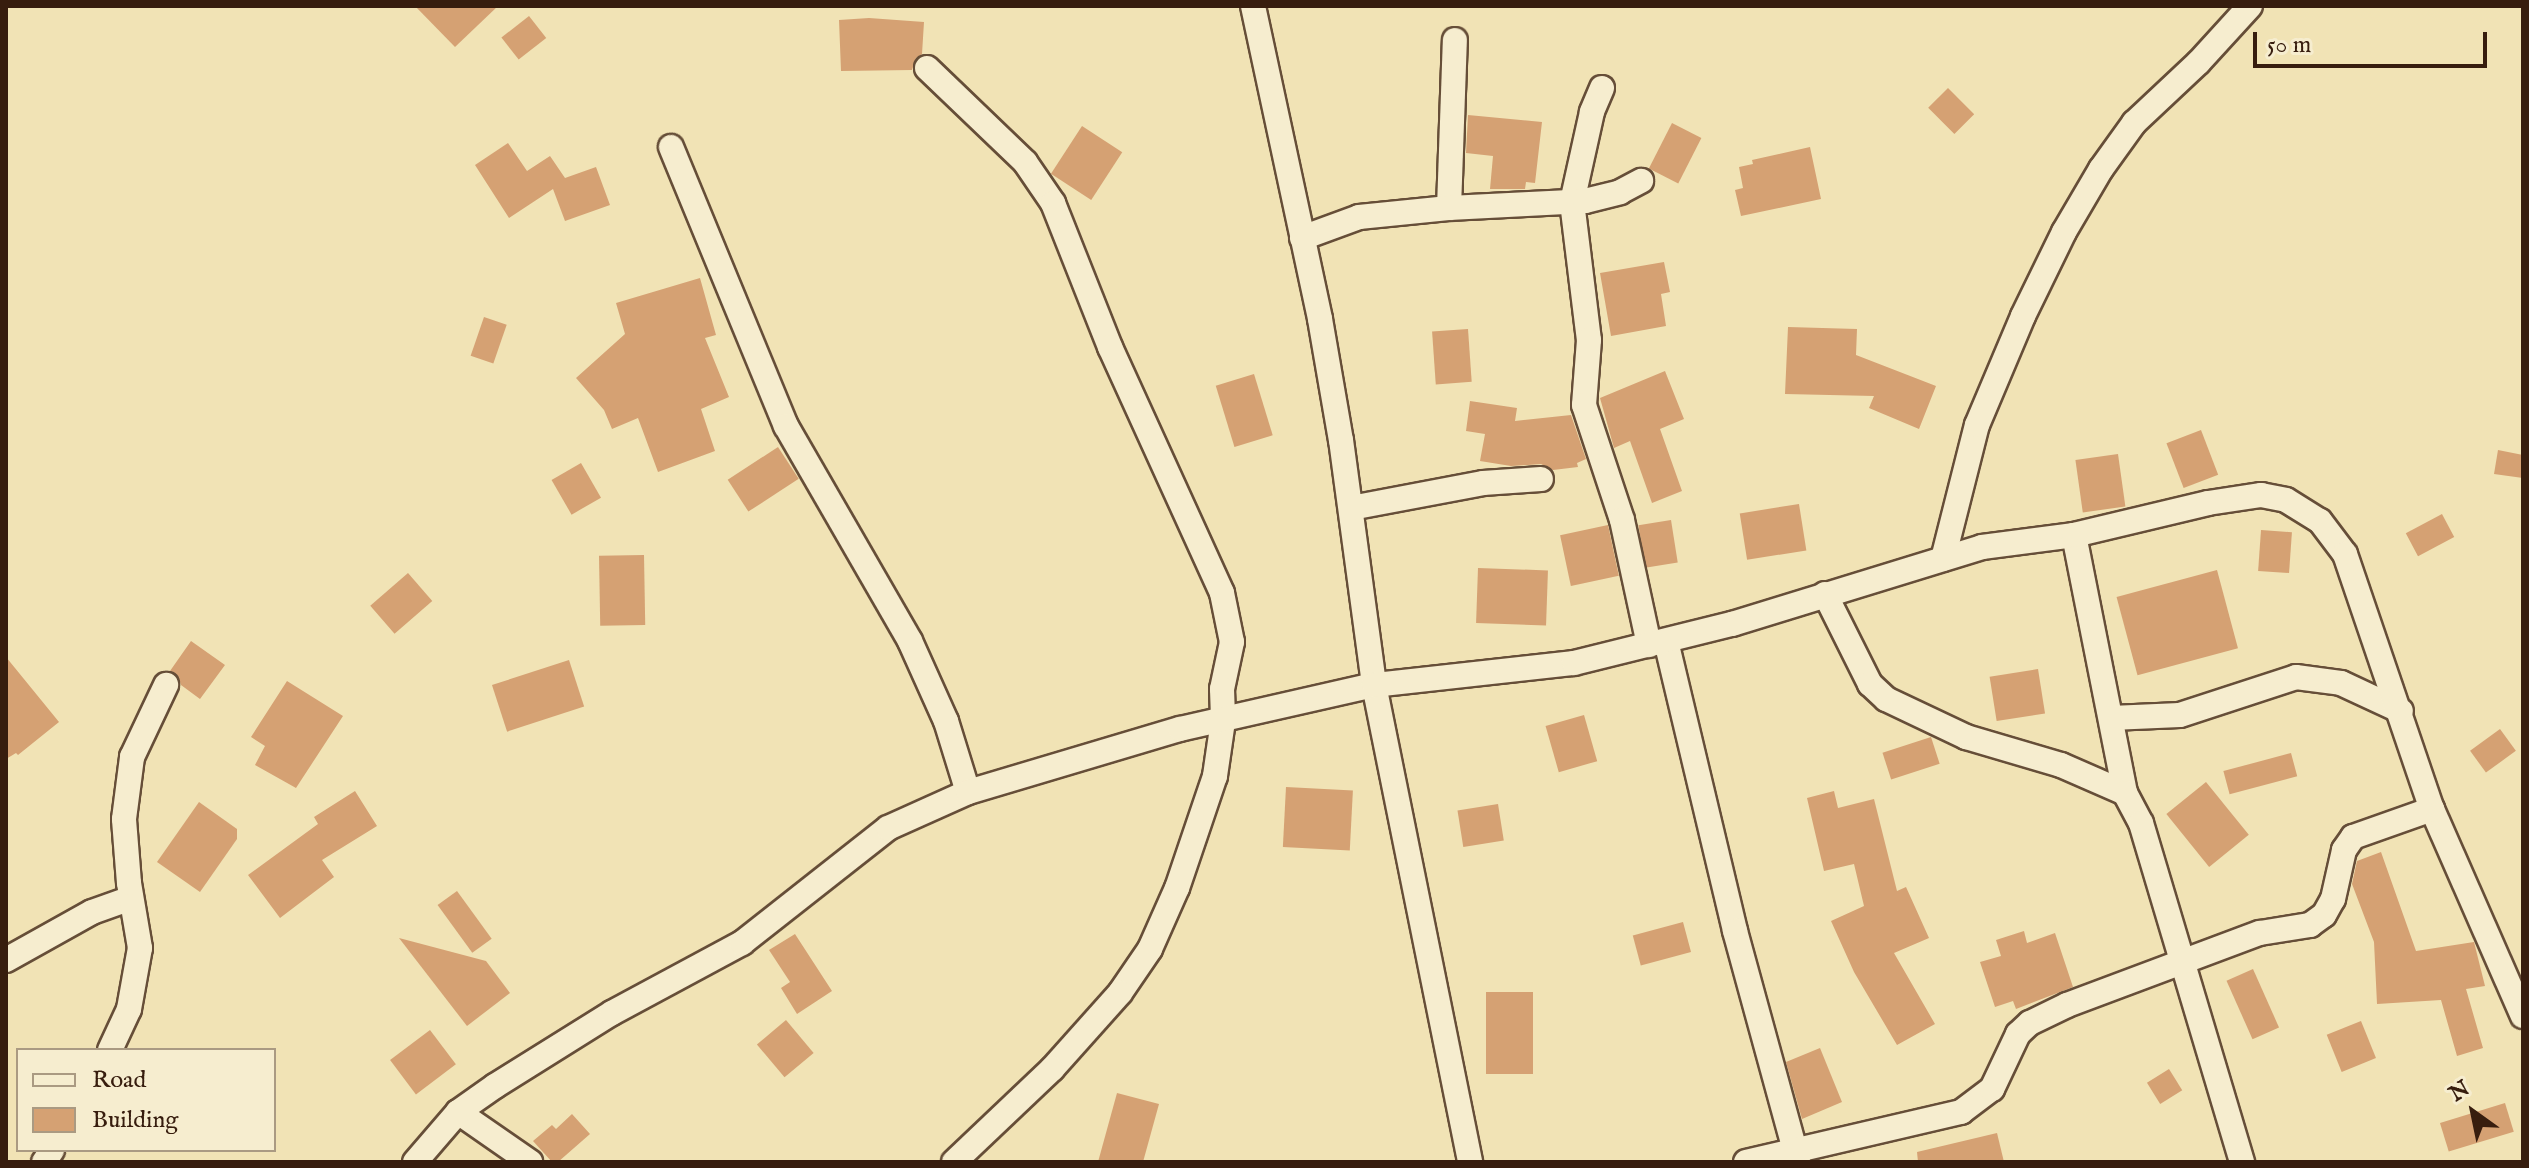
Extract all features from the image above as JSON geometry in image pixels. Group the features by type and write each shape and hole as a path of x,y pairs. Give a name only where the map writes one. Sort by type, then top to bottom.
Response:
{"street":[{"path":"1253,6 1320,319 1351,508 1374,685 1470,1162"},
{"path":"1943,559 1977,425 2023,316 2064,232 2101,169 2134,123 2198,63 2250,6"},
{"path":"1449,208 1455,40"},
{"path":"927,68 1025,162 1053,203 1110,347 1222,593 1232,642 1222,689 1223,721 1215,776 1177,888 1150,949 1120,993 1052,1069 954,1162"},
{"path":"1602,88 1592,112 1572,202 1589,340 1584,405 1622,520 1657,643 1797,1156"},
{"path":"671,147 786,426 910,641 946,721 968,792"},
{"path":"1302,238 1359,217 1449,208 1572,202 1620,192 1641,181"},
{"path":"1351,508 1483,483 1541,479"},
{"path":"415,1162 458,1112 612,1013 742,943 888,828 968,792 1180,729 1374,685 1574,663 1657,643 1982,547 2074,535 2208,503 2261,495 2286,500 2320,521 2345,554 2432,809 2523,1016"},
{"path":"2074,535 2125,793 2141,823 2242,1162"},
{"path":"1825,594 1870,684 1886,699 1966,737 2061,765 2125,793"},
{"path":"2111,718 2180,715 2296,677 2341,683 2401,711"},
{"path":"111,1048 129,1009 140,948 131,898 124,819 132,757 166,685"},
{"path":"1746,1162 1797,1156 1961,1112 1992,1089 2018,1034 2030,1023 2067,1005 2260,933 2310,925 2324,915 2333,899 2344,850 2353,837 2432,809"},
{"path":"6,960 92,912 131,898"},
{"path":"458,1112 530,1162"}],"building":[{"path":"415,6 498,6 455,47"},
{"path":"529,16 546,38 519,60 501,38"},
{"path":"869,18 924,22 922,54 916,58 912,70 841,71 839,20"},
{"path":"1948,88 1974,114 1954,134 1928,108"},
{"path":"1468,115 1542,122 1535,183 1526,182 1525,189 1490,189 1493,156 1466,153"},
{"path":"1672,123 1701,138 1678,183 1649,168"},
{"path":"1082,126 1122,152 1091,200 1051,174"},
{"path":"508,143 527,171 550,156 565,178 596,167 610,205 565,221 553,189 509,218 475,165"},
{"path":"1810,147 1821,199 1741,216 1735,190 1743,188 1739,167 1753,164 1752,160"},
{"path":"1664,262 1670,292 1661,294 1666,326 1611,336 1600,273"},
{"path":"700,278 716,335 705,338 729,397 701,409 715,451 658,472 638,418 612,429 604,410 576,378 625,334 616,303"},
{"path":"484,317 507,325 493,364 471,356"},
{"path":"1788,327 1857,329 1856,355 1936,386 1919,429 1869,408 1874,396 1785,394"},
{"path":"1468,329 1472,382 1436,384 1432,332"},
{"path":"1665,371 1684,419 1660,429 1682,491 1652,503 1630,441 1614,448 1600,398"},
{"path":"1254,374 1273,435 1234,447 1216,386"},
{"path":"1470,401 1517,408 1515,421 1571,415 1586,459 1577,463 1578,467 1553,470 1541,464 1511,466 1480,461 1485,434 1466,431"},
{"path":"2201,430 2218,475 2184,488 2166,443"},
{"path":"778,447 799,479 748,512 728,480"},
{"path":"2498,450 2523,455 2523,478 2494,474"},
{"path":"2118,454 2125,506 2083,512 2075,460"},
{"path":"581,463 601,498 572,515 552,480"},
{"path":"1799,504 1806,550 1747,560 1740,513"},
{"path":"2442,514 2454,537 2418,556 2406,533"},
{"path":"1671,520 1678,562 1645,568 1638,525"},
{"path":"1608,525 1619,576 1571,586 1560,535"},
{"path":"2261,530 2292,532 2289,573 2258,571"},
{"path":"644,555 645,625 600,626 599,556"},
{"path":"1478,568 1548,570 1546,625 1476,623"},
{"path":"2217,570 2238,648 2138,675 2117,597"},
{"path":"408,573 432,601 395,634 370,606"},
{"path":"191,641 225,665 200,699 181,685 178,676 170,671"},
{"path":"6,657 59,722 18,755 16,753 6,759"},
{"path":"569,660 584,707 507,732 492,685"},
{"path":"2038,669 2045,713 1997,721 1990,677"},
{"path":"287,681 343,716 296,788 255,765 265,746 251,737"},
{"path":"1584,715 1597,761 1559,772 1546,726"},
{"path":"2500,729 2516,751 2486,773 2470,751"},
{"path":"1931,737 1940,764 1891,779 1882,753"},
{"path":"2291,753 2297,776 2230,794 2223,771"},
{"path":"2206,782 2249,835 2209,867 2166,814"},
{"path":"1286,787 1353,791 1350,850 1283,847"},
{"path":"355,791 377,826 322,860 334,877 280,918 248,875 318,824 314,817"},
{"path":"1834,791 1838,808 1874,799 1897,891 1906,887 1929,938 1894,953 1935,1024 1897,1045 1854,972 1831,921 1864,906 1854,864 1824,871 1807,798"},
{"path":"199,802 237,829 237,839 200,892 157,862"},
{"path":"1498,804 1504,841 1463,847 1458,810"},
{"path":"2381,852 2416,951 2474,942 2485,986 2466,989 2483,1048 2457,1056 2441,1000 2377,1004 2374,942 2352,884 2357,861"},
{"path":"457,891 492,939 472,953 438,905"},
{"path":"1683,922 1691,952 1641,965 1633,935"},
{"path":"2024,931 2027,943 2055,933 2073,987 2016,1009 2013,1001 1995,1007 1980,962 2001,956 1996,940"},
{"path":"795,934 832,991 797,1014 781,988 790,982 769,950"},
{"path":"399,938 486,961 510,993 467,1026"},
{"path":"2253,969 2279,1027 2253,1039 2227,981"},
{"path":"1486,992 1533,992 1533,1074 1486,1074"},
{"path":"786,1020 814,1053 785,1077 757,1044"},
{"path":"2361,1021 2376,1058 2342,1072 2327,1035"},
{"path":"430,1030 456,1064 416,1094 390,1060"},
{"path":"1820,1048 1842,1102 1802,1119 1786,1062"},
{"path":"2169,1069 2182,1090 2160,1104 2147,1083"},
{"path":"1117,1093 1159,1104 1143,1162 1098,1162"},
{"path":"2505,1103 2514,1132 2449,1152 2440,1123"},
{"path":"572,1114 590,1134 558,1162 552,1162 533,1141 552,1125 556,1129"},
{"path":"1997,1133 2004,1162 1918,1162 1917,1152"}]}
